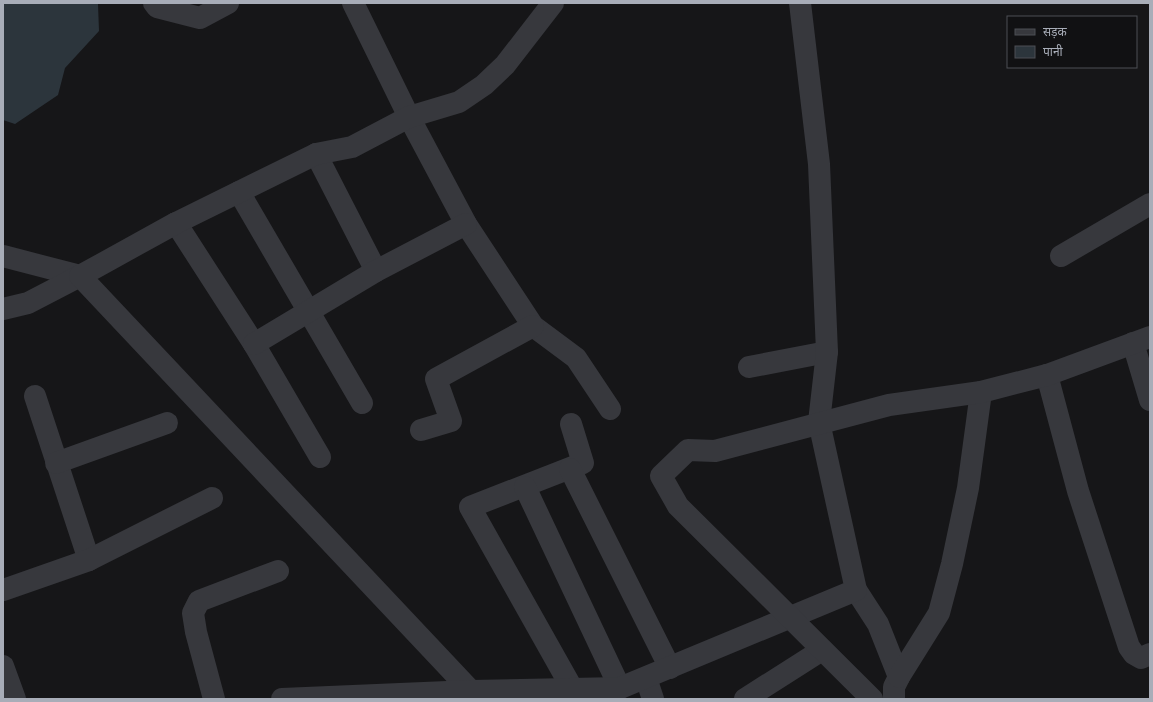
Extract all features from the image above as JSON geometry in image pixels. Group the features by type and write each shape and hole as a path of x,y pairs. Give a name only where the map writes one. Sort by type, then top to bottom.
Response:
{"street":[{"path":"154,3 157,7 200,18 228,3"},
{"path":"353,3 466,224 534,326 576,358 610,409"},
{"path":"3,309 28,303 80,276 176,222 316,154 352,147 410,117 459,102 484,85 505,65 553,3"},
{"path":"800,3 809,67 819,164 827,352 819,422 856,590 878,624 899,677"},
{"path":"316,154 376,271"},
{"path":"239,192 362,403"},
{"path":"1062,256 1150,204"},
{"path":"176,222 254,344 320,457"},
{"path":"254,344 376,271 466,224"},
{"path":"3,256 80,276 473,695"},
{"path":"421,430 452,421 436,379 534,326"},
{"path":"872,699 678,506 661,476 688,450 715,451 819,422 889,405 981,392 1047,375 1141,340 1150,400"},
{"path":"749,367 827,352"},
{"path":"1047,375 1078,491 1129,647 1134,654 1141,658 1150,654"},
{"path":"894,699 894,687 899,677 939,613 952,564 968,488 981,392"},
{"path":"35,396 89,560"},
{"path":"56,463 167,423"},
{"path":"571,424 583,463 525,487 470,507 574,690"},
{"path":"570,469 670,668"},
{"path":"525,487 620,688"},
{"path":"3,590 89,560 212,498"},
{"path":"214,699 196,632 193,613 198,602 278,571"},
{"path":"282,699 473,695 620,688 856,590"},
{"path":"745,699 822,650"},
{"path":"3,666 15,699"},
{"path":"646,678 653,699"}],"water":[{"path":"3,3 98,4 99,31 65,68 58,95 15,124 3,120"}]}
